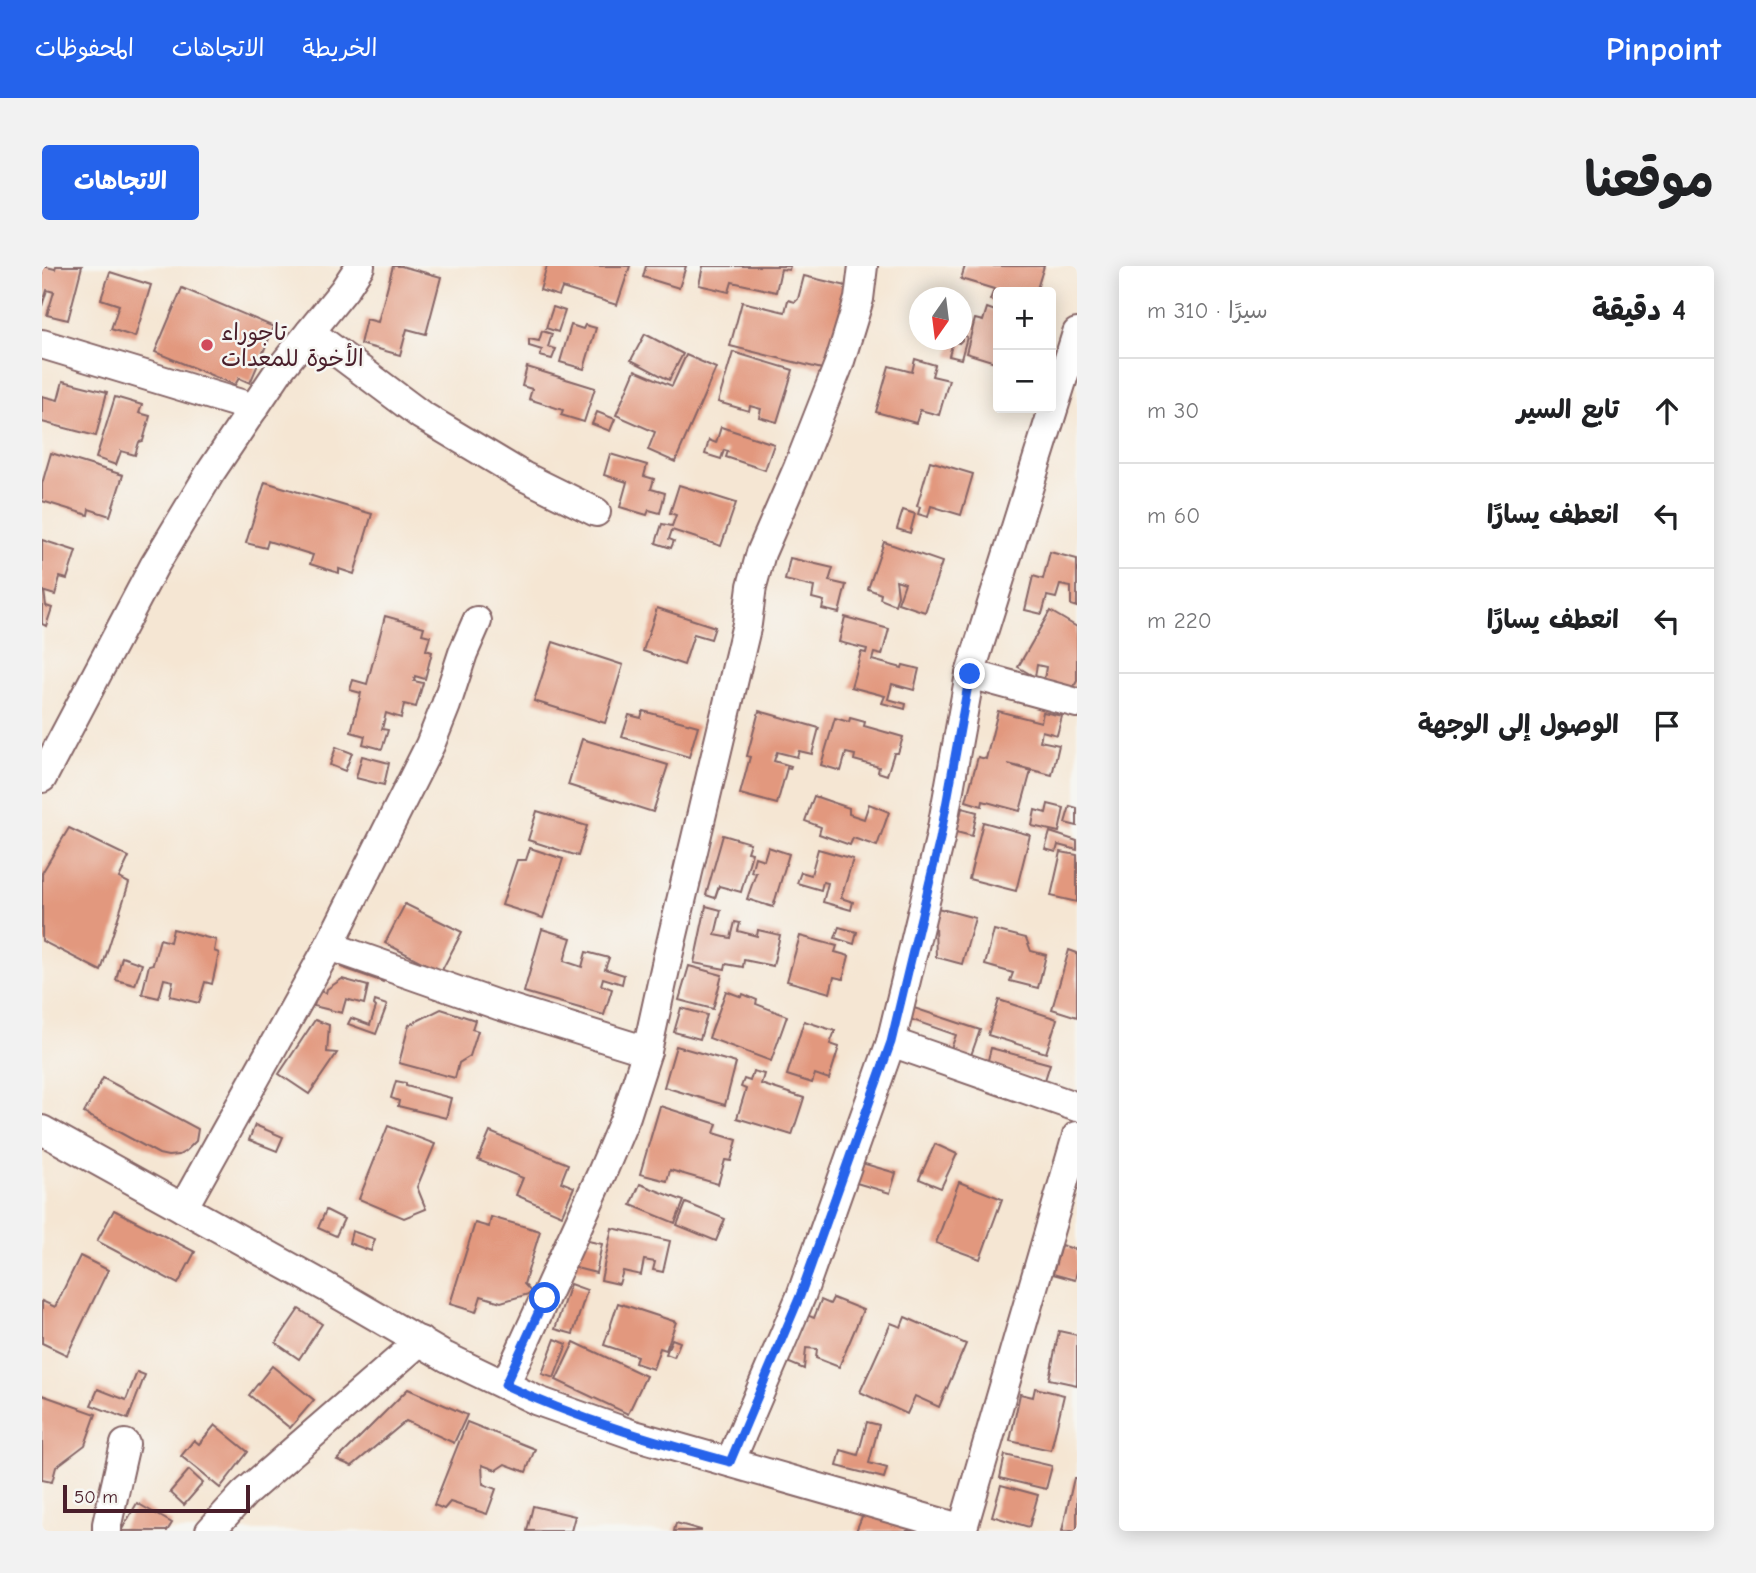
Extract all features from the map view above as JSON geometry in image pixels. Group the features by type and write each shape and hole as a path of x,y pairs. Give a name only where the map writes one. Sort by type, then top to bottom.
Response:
{"street":[{"path":"42,778 154,566 210,473 280,369 360,266"},
{"path":"505,1385 601,1175 626,1115 647,1051 747,625 752,586 761,553 839,364 859,299 863,266"},
{"path":"310,332 422,415 523,475 596,512"},
{"path":"730,1462 800,1296 891,1042 940,839 970,674 1077,333"},
{"path":"42,344 254,408"},
{"path":"183,1208 329,946 430,744 477,621"},
{"path":"970,674 1077,703"},
{"path":"329,946 498,1006 647,1051"},
{"path":"891,1042 1077,1107"},
{"path":"42,1130 446,1357 538,1401 634,1435 963,1530 1077,1136"},
{"path":"210,1531 244,1494 420,1341"},
{"path":"107,1531 125,1444"}],"building":[{"path":"42,266 55,269 56,266 82,266 68,320 47,315 54,292 47,290 42,306"},
{"path":"393,266 441,277 426,334 407,329 400,355 360,344 366,319 378,322"},
{"path":"547,266 630,266 617,305 562,288 559,296 540,290"},
{"path":"646,266 686,266 679,288 643,277"},
{"path":"703,266 790,266 789,270 781,269 776,292 732,282 729,292 699,285"},
{"path":"965,266 1044,266 1038,287 993,289 961,279"},
{"path":"110,272 151,285 135,337 111,329 119,305 101,299"},
{"path":"804,276 855,288 834,372 730,346 742,302 785,312 788,300 795,302 798,299"},
{"path":"182,288 274,327 250,383 239,378 235,385 155,352"},
{"path":"553,307 565,311 558,332 546,328"},
{"path":"987,308 993,310 993,361 966,353 967,350 972,350 975,319 983,321"},
{"path":"571,325 583,329 585,325 596,328 584,369 560,362"},
{"path":"542,331 552,334 548,347 556,349 552,359 540,356 542,350 529,346 529,339 539,341"},
{"path":"645,334 683,354 669,380 631,360"},
{"path":"951,350 963,350 961,359 949,356"},
{"path":"733,352 793,370 777,422 759,417 761,409 750,406 749,411 718,402"},
{"path":"686,355 716,368 675,462 648,450 655,432 616,415 635,370 672,386"},
{"path":"915,359 935,365 932,376 949,380 939,415 920,410 916,423 876,412 889,366 912,372"},
{"path":"527,367 595,388 584,422 561,415 563,410 529,399 532,389 522,386"},
{"path":"63,381 107,392 96,436 42,422 42,396 58,400"},
{"path":"115,397 142,405 139,413 150,416 143,441 139,442 135,455 121,451 116,465 96,458"},
{"path":"597,412 615,419 610,431 592,424"},
{"path":"721,427 774,444 765,470 726,457 728,451 724,450 721,459 705,454 709,440 716,443"},
{"path":"51,453 123,475 110,516 89,509 88,515 42,501 42,484"},
{"path":"610,454 647,465 644,476 654,479 651,489 665,493 660,513 649,510 647,515 620,507 627,482 604,475"},
{"path":"930,461 973,474 961,515 931,506 928,517 918,514 920,507 917,506"},
{"path":"265,482 372,514 354,574 339,569 339,573 310,564 313,555 268,541 266,548 246,543"},
{"path":"679,485 736,503 721,546 672,530 669,539 674,541 671,548 656,543 662,524 672,526 676,515 670,513"},
{"path":"903,510 915,514 910,533 897,529"},
{"path":"42,540 76,551 67,579 60,577 55,595 42,591"},
{"path":"884,542 942,562 925,612 898,603 905,583 896,580 898,595 895,605 880,599 881,594 868,589"},
{"path":"1050,552 1077,559 1077,607 1071,605 1071,587 1060,585 1056,598 1047,596 1042,614 1025,610 1033,576 1043,579"},
{"path":"790,558 833,568 829,581 846,585 839,613 822,609 824,601 812,598 814,587 785,580"},
{"path":"42,591 46,606 52,608 46,626 42,624"},
{"path":"657,608 715,627 711,639 694,634 684,665 643,651"},
{"path":"1050,611 1077,627 1077,681 1069,695 1044,680 1046,667 1037,665 1035,677 1018,667"},
{"path":"385,616 424,627 422,634 430,636 426,650 432,652 425,679 415,676 414,681 423,683 416,707 404,704 401,718 386,713 382,729 388,730 382,749 363,744 365,736 351,732 361,693 350,690 353,680 367,684"},
{"path":"845,617 889,629 882,655 874,653 872,660 902,668 903,665 919,669 914,690 892,684 888,699 906,704 905,709 882,703 885,696 851,687 861,652 866,653 867,649 839,642"},
{"path":"553,642 623,665 605,723 534,701"},
{"path":"643,711 698,726 689,757 622,737 629,715 641,718"},
{"path":"759,711 819,728 812,754 799,751 797,757 777,752 774,761 791,766 790,769 787,768 777,804 740,794"},
{"path":"998,711 1041,722 1043,712 1062,716 1057,735 1042,731 1040,741 1059,745 1052,775 1008,764 1031,771 1020,811 983,801 982,806 966,801 978,757 986,759"},
{"path":"835,718 849,722 850,718 865,722 864,726 903,737 887,775 878,772 879,767 854,760 855,755 846,753 841,771 821,765"},
{"path":"582,739 668,765 653,812 568,785"},
{"path":"336,747 352,753 345,771 330,765"},
{"path":"362,756 389,763 384,785 356,778"},
{"path":"814,796 849,808 849,814 864,819 869,804 889,812 877,846 853,838 850,845 819,834 821,827 805,821"},
{"path":"1048,804 1064,808 1059,832 1032,826 1035,810 1046,813"},
{"path":"1070,806 1077,808 1077,826 1065,823"},
{"path":"962,808 977,812 972,836 956,832"},
{"path":"537,811 587,826 578,856 528,840"},
{"path":"983,822 1030,835 1016,891 969,879"},
{"path":"69,828 129,857 119,878 129,883 101,971 42,941 42,873"},
{"path":"1050,832 1077,841 1077,850 1058,845 1056,852 1045,849"},
{"path":"723,835 750,843 747,852 752,853 741,892 719,886 715,898 706,895"},
{"path":"768,847 789,854 773,907 747,899 756,873 751,872 755,857 764,860"},
{"path":"530,848 563,859 543,918 502,905 517,860 526,860"},
{"path":"818,849 853,859 841,898 853,902 851,910 823,902 828,883 823,882 821,890 797,883 801,872 811,875"},
{"path":"1061,852 1077,855 1077,902 1051,896"},
{"path":"405,904 462,932 441,972 385,943"},
{"path":"706,906 721,910 715,935 731,938 735,922 740,923 738,931 757,936 758,930 780,935 773,966 744,960 743,967 726,964 725,969 694,963"},
{"path":"930,906 975,918 962,964 936,957 935,926 925,923"},
{"path":"839,927 857,932 854,944 835,938"},
{"path":"173,929 216,940 214,951 219,953 212,984 205,982 199,1003 170,996 173,981 164,979 159,998 142,994 149,965 153,964 160,939 170,942"},
{"path":"542,929 571,938 564,961 582,967 586,952 609,958 605,969 624,975 622,984 603,978 601,985 612,989 604,1015 524,992"},
{"path":"994,930 1026,938 1031,951 1046,955 1038,988 1010,981 1013,973 985,965"},
{"path":"800,936 837,946 835,952 849,956 843,979 834,977 830,993 787,981"},
{"path":"1069,950 1077,953 1077,1017 1052,1009"},
{"path":"344,956 386,971 383,982 341,967"},
{"path":"122,957 142,964 135,985 116,980"},
{"path":"689,966 722,975 713,1009 679,1000"},
{"path":"342,979 368,986 364,1004 346,999 342,1013 314,1006 319,991 326,993 327,989"},
{"path":"726,991 742,997 743,994 757,1000 756,1004 787,1016 771,1061 709,1038"},
{"path":"999,1000 1057,1019 1046,1053 988,1035"},
{"path":"375,1001 387,1005 376,1034 348,1024 351,1018 370,1025 376,1007"},
{"path":"908,1006 980,1030 969,1061 949,1054 956,1035 904,1017"},
{"path":"681,1008 707,1015 700,1039 674,1032"},
{"path":"441,1009 475,1020 472,1029 478,1031 470,1056 459,1063 455,1078 399,1063 409,1025"},
{"path":"315,1020 329,1025 327,1052 337,1053 309,1094 279,1074"},
{"path":"804,1021 835,1031 830,1044 839,1047 829,1079 815,1074 812,1083 787,1075"},
{"path":"676,1046 736,1063 725,1105 664,1087"},
{"path":"991,1048 1050,1064 1045,1080 987,1064"},
{"path":"753,1071 764,1074 761,1084 804,1098 792,1135 737,1118 746,1089 741,1087 744,1079 750,1081"},
{"path":"103,1078 198,1129 196,1141 179,1155 159,1154 84,1113"},
{"path":"396,1081 451,1098 446,1118 398,1106 399,1101 391,1098"},
{"path":"660,1106 717,1124 714,1133 737,1140 731,1161 725,1160 718,1184 670,1170 667,1181 640,1174"},
{"path":"255,1125 283,1137 277,1151 249,1140"},
{"path":"388,1126 435,1144 417,1187 426,1209 404,1218 359,1199"},
{"path":"490,1132 568,1164 561,1182 574,1187 562,1215 516,1195 523,1178 478,1160"},
{"path":"935,1144 957,1154 941,1188 919,1179"},
{"path":"858,1162 896,1173 890,1193 853,1182"},
{"path":"959,1182 1002,1199 980,1259 936,1243"},
{"path":"640,1184 684,1201 675,1223 631,1205"},
{"path":"686,1203 725,1219 716,1241 677,1225"},
{"path":"114,1210 195,1252 178,1284 97,1241"},
{"path":"326,1210 344,1219 336,1236 318,1228"},
{"path":"491,1217 540,1231 524,1284 532,1293 501,1302 481,1296 476,1312 450,1304 475,1223 489,1227"},
{"path":"612,1228 670,1241 663,1272 653,1270 655,1262 644,1260 641,1275 623,1271 619,1284 601,1280"},
{"path":"352,1231 375,1239 371,1251 349,1243"},
{"path":"579,1239 602,1244 596,1273 572,1267"},
{"path":"1061,1245 1077,1250 1075,1280 1053,1274"},
{"path":"80,1256 108,1270 67,1355 42,1343 42,1301 55,1307"},
{"path":"570,1284 587,1290 573,1334 555,1329"},
{"path":"833,1298 863,1310 839,1367 816,1358 817,1349 806,1348 804,1369 787,1362 807,1315 814,1318 821,1300 830,1304"},
{"path":"618,1303 676,1322 666,1350 660,1348 653,1369 635,1363 637,1356 604,1345"},
{"path":"299,1309 322,1324 299,1359 276,1343"},
{"path":"905,1317 966,1344 939,1407 915,1396 907,1414 860,1392 891,1323 901,1327"},
{"path":"1059,1331 1077,1335 1077,1385 1049,1379"},
{"path":"555,1339 567,1344 554,1378 542,1374"},
{"path":"672,1339 680,1342 674,1357 666,1354"},
{"path":"574,1342 646,1376 628,1414 556,1380"},
{"path":"272,1366 314,1400 290,1428 249,1395"},
{"path":"137,1372 145,1375 128,1419 91,1405 98,1389 126,1400"},
{"path":"1035,1388 1064,1395 1051,1450 1010,1441 1020,1394 1033,1397"},
{"path":"408,1389 467,1415 454,1443 406,1421 352,1466 337,1460"},
{"path":"42,1395 96,1414 85,1445 56,1467 52,1482 42,1480"},
{"path":"467,1422 535,1449 526,1472 505,1464 496,1470 482,1465 483,1484 496,1489 487,1514 450,1502 444,1509 434,1505"},
{"path":"867,1422 879,1425 869,1463 887,1468 884,1478 837,1466 841,1450 858,1455"},
{"path":"215,1425 248,1452 220,1488 181,1456 194,1440 199,1444"},
{"path":"1005,1455 1052,1466 1046,1489 1000,1478"},
{"path":"189,1470 203,1483 184,1505 170,1492"},
{"path":"1074,1478 1077,1478 1077,1531 1062,1531"},
{"path":"1001,1485 1038,1495 1029,1527 992,1516"},
{"path":"137,1503 172,1523 167,1531 121,1531"},
{"path":"533,1506 575,1516 571,1531 527,1531"},
{"path":"865,1509 917,1531 856,1531"},
{"path":"676,1523 701,1530 701,1531 674,1531"}],"place":[{"name":"تاجوراء الأخوة للمعدات","path":"207,345"}],"route":[{"path":"545,1298 505,1385 538,1401 634,1435 730,1462 800,1296 891,1042 940,839 970,674"}]}
